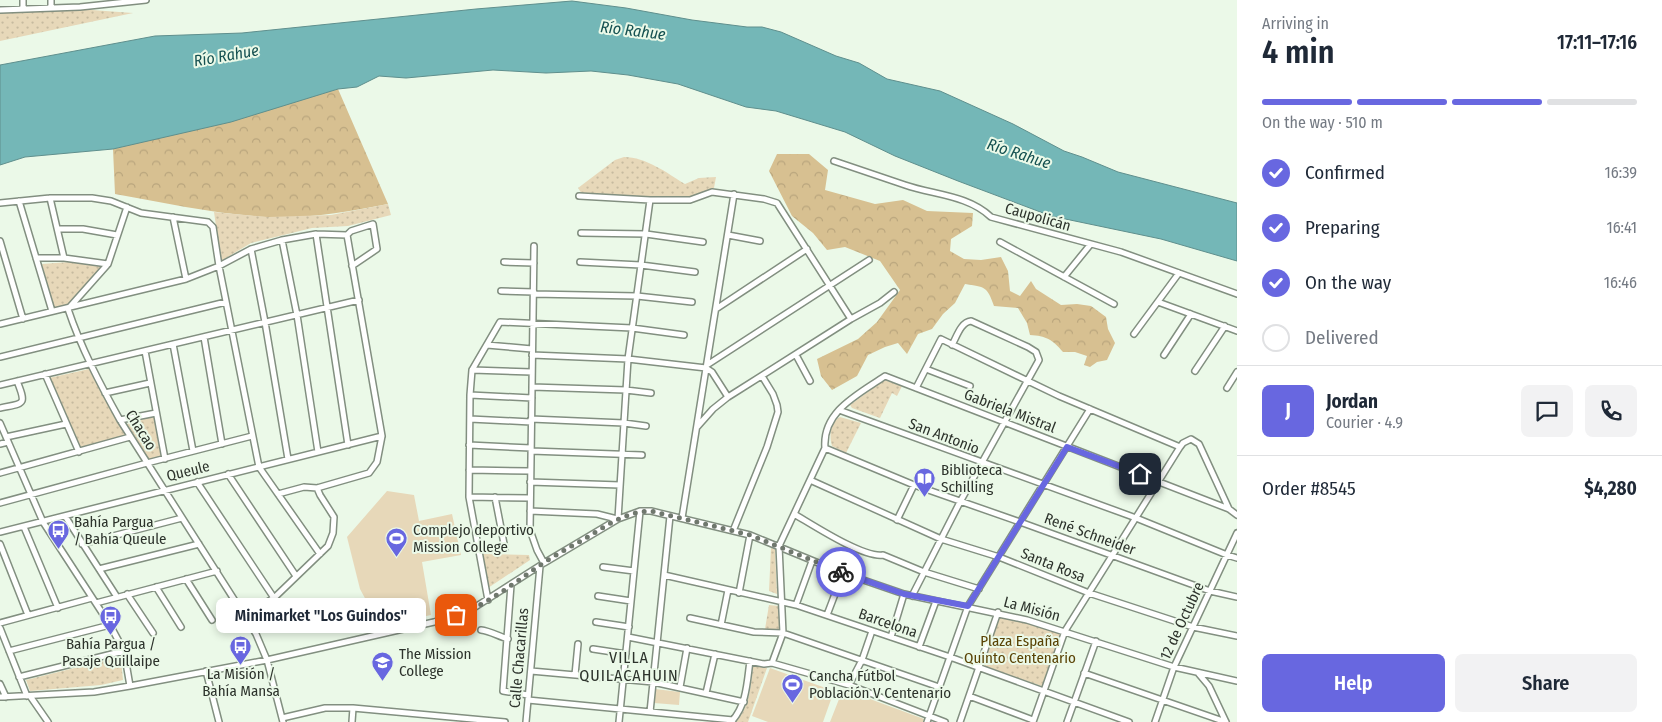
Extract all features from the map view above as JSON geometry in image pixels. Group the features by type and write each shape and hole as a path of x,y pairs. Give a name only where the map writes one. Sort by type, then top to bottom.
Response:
{"street":[{"path":"23,0 23,9"},
{"path":"51,0 51,8"},
{"path":"80,0 80,7"},
{"path":"0,10 80,7 112,2 146,0"},
{"name":"Caupolicán","path":"834,161 946,197 959,198 983,209 991,217 1121,252 1237,294"},
{"path":"579,196 690,200 712,192 771,200 777,203 852,319"},
{"path":"682,518 734,194"},
{"path":"50,198 64,258"},
{"path":"0,203 50,198 92,198 149,214 208,222 213,227 258,467 320,554"},
{"path":"530,511 597,514 618,519 628,359 650,200"},
{"path":"19,201 52,311"},
{"path":"68,309 108,264 127,207"},
{"path":"173,217 186,279"},
{"path":"0,324 186,279 219,266 251,249 282,240 316,234 347,235 351,231 373,224 377,249 352,266"},
{"path":"58,229 83,229 117,235"},
{"path":"581,233 646,234 703,242"},
{"path":"316,234 348,445"},
{"path":"278,494 304,487 317,488 369,473 377,462 382,436 347,235"},
{"path":"728,235 760,241"},
{"path":"282,240 297,315 318,452"},
{"path":"0,241 23,319"},
{"path":"1000,242 1114,304"},
{"path":"1064,277 1090,245"},
{"path":"534,246 530,530 542,564"},
{"path":"716,309 807,248"},
{"path":"251,249 288,460"},
{"path":"36,258 64,258 108,264"},
{"path":"487,345 532,352 706,366 869,260"},
{"path":"504,262 534,263"},
{"path":"580,262 641,265 695,272"},
{"path":"1134,334 1179,273"},
{"path":"501,291 637,296 692,302"},
{"path":"696,427 713,409 728,397 880,303 894,292"},
{"path":"0,385 359,300"},
{"path":"0,357 226,302"},
{"path":"1158,302 1237,331"},
{"name":"Chacao","path":"68,309 90,364 120,420 256,634 267,660 282,720"},
{"path":"1164,355 1191,314"},
{"path":"912,596 960,502 1039,360 1036,352 1028,347 971,321 963,324 952,345"},
{"path":"488,600 469,497 470,395 472,370 500,322 632,328 684,335"},
{"path":"1195,371 1225,326"},
{"path":"204,337 222,444"},
{"path":"916,388 941,339 1090,409 1180,447"},
{"path":"173,344 192,451"},
{"path":"145,351 165,459"},
{"path":"796,355 810,381"},
{"path":"706,366 728,397"},
{"path":"926,369 970,386"},
{"path":"472,370 532,372"},
{"path":"1227,388 1237,372"},
{"path":"45,374 79,452"},
{"path":"733,531 767,447 778,412 773,394 762,376"},
{"name":"Gabriela Mistral","path":"838,410 884,376 1229,509 1237,515"},
{"path":"0,408 20,404 23,400 17,381"},
{"path":"105,393 150,383"},
{"path":"532,387 626,390 651,393"},
{"path":"470,395 532,398"},
{"path":"928,719 968,606 1090,409"},
{"path":"772,663 784,633 779,546 825,448 827,427 838,410"},
{"name":"San Antonio","path":"838,410 1136,518 1227,556 1237,558"},
{"path":"120,420 156,413"},
{"path":"470,419 624,423 646,426"},
{"path":"0,424 43,522 110,625 124,651 130,686"},
{"path":"0,444 7,439 66,424"},
{"path":"0,503 252,436"},
{"name":"Queule","path":"0,532 382,436"},
{"path":"0,473 130,437"},
{"path":"969,696 1033,721 1065,631 1183,443 1191,439 1199,444 1229,509"},
{"path":"469,445 642,455"},
{"name":"René Schneider","path":"825,448 960,502 1210,591 1237,597"},
{"path":"469,470 530,471"},
{"path":"228,474 296,576"},
{"name":"Santa Rosa","path":"810,480 941,539 999,557 1089,593 1193,627 1237,636"},
{"path":"196,482 274,598"},
{"path":"530,482 620,485"},
{"path":"897,520 914,485"},
{"path":"241,609 264,604 274,598 328,546 334,518 317,488"},
{"path":"469,497 530,498"},
{"path":"495,497 505,549"},
{"path":"619,722 640,511"},
{"name":"La Misión","path":"3,697 94,692 130,686 267,660 434,622 469,611 603,527 640,511 651,511 750,535 843,573 904,594 998,612 1065,631 1174,668 1237,681"},
{"path":"597,514 603,518 603,527"},
{"path":"794,514 864,552 878,556 883,555 924,572 979,589"},
{"path":"64,516 117,596"},
{"path":"650,712 670,516"},
{"path":"82,544 182,518"},
{"path":"24,527 58,608"},
{"name":"12 de Octubre","path":"1156,722 1174,668 1237,534"},
{"path":"739,592 750,535"},
{"path":"0,544 28,615"},
{"path":"99,569 199,544"},
{"path":"796,605 812,561"},
{"name":"Calle Chacarillas","path":"526,722 542,564"},
{"path":"603,567 634,571"},
{"path":"0,623 217,571"},
{"path":"827,616 843,573"},
{"name":"Barcelona","path":"664,575 796,605 950,657 1129,722"},
{"path":"186,579 212,620"},
{"path":"511,585 503,691 528,698 732,721 740,712 744,702 750,661"},
{"path":"156,586 181,627"},
{"path":"503,590 511,599"},
{"path":"721,625 728,590"},
{"path":"127,594 153,633"},
{"path":"890,637 904,594"},
{"path":"598,596 631,601"},
{"path":"919,647 936,601"},
{"path":"960,722 998,612"},
{"path":"690,618 754,632 784,633 940,687"},
{"path":"596,622 629,627"},
{"path":"9,651 110,625"},
{"path":"0,628 19,677 29,696 48,722"},
{"path":"481,630 508,639"},
{"path":"848,685 862,660 872,631"},
{"path":"628,637 764,664 772,663 848,685 928,719 945,722"},
{"path":"1067,722 1096,641"},
{"path":"575,675 578,644"},
{"path":"680,687 687,648"},
{"path":"593,649 626,654"},
{"path":"19,677 124,651"},
{"path":"706,693 715,654"},
{"path":"206,671 219,722"},
{"path":"531,671 653,682 744,702"},
{"path":"1084,673 1226,722"},
{"path":"1198,673 1209,686 1226,722"},
{"path":"0,684 3,697"},
{"path":"282,720 289,716 325,708 353,708 450,720 505,722"},
{"path":"352,722 353,708"},
{"path":"289,716 291,722"}],"green space":[{"path":"78,9 133,13 0,41 0,12"},
{"path":"338,89 388,204 327,214 297,217 266,217 209,211 115,194 113,149"},
{"path":"777,154 809,154 828,170 825,190 875,204 903,200 927,211 973,213 972,226 951,239 950,251 964,259 981,260 1001,257 1008,271 1010,291 1020,296 1031,281 1036,289 1061,305 1077,304 1091,306 1106,317 1108,329 1115,343 1107,360 1097,362 1090,367 1084,365 1087,356 1075,352 1063,352 1048,339 1030,335 1027,323 1018,308 994,306 987,291 981,287 965,284 955,303 943,314 932,329 918,334 907,354 898,343 868,355 857,376 832,390 821,376 817,359 858,339 877,322 900,290 880,261 845,247 827,250 813,233 792,216 769,171"},
{"path":"624,157 648,163 685,184 699,178 716,177 714,188 693,197 644,198 582,194 578,188 615,160"},
{"path":"388,204 391,215 348,226 312,228 251,243 221,261 214,212 268,217 331,215"},
{"path":"69,262 104,266 66,306 53,308 42,264"},
{"path":"89,369 126,435 80,449 49,378"},
{"path":"884,380 902,386 897,396 892,393 880,418 852,408 850,405"},
{"path":"154,416 161,456 149,459 127,424"},
{"path":"840,417 861,423 846,453 832,446 831,442 832,426"},
{"name":"Complejo deportivo Mission College","path":"387,491 414,495 419,521 452,514 461,555 422,562 431,615 380,626 360,589 347,537"},
{"path":"771,548 775,549 777,594 769,591"},
{"path":"482,554 529,555 530,560 488,588"},
{"path":"769,605 779,606 780,629 765,629"},
{"name":"Plaza España Quinto Centenario","path":"999,615 1061,633 1042,686 981,666"},
{"path":"115,658 121,660 123,680 101,685 30,691 26,680"},
{"path":"753,666 767,668 748,722 736,722 745,709"},
{"name":"Cancha Fútbol Población V Centenario","path":"770,668 834,691 823,722 768,722 752,716"},
{"path":"655,689 680,692 679,705 654,703"},
{"name":"Cancha Fútbol Población V Centenario","path":"843,689 924,719 923,722 830,722"}],"water":[{"name":"Río Rahue","path":"572,1 626,8 692,20 762,27 781,32 836,56 859,63 887,79 940,91 1013,124 1064,151 1118,172 1237,203 1237,261 1161,239 1051,216 895,156 845,132 776,111 746,107 678,84 628,75 591,71 546,73 493,70 406,78 379,76 357,87 338,89 231,122 113,149 25,157 0,165 0,65 155,36 242,33"}],"way so far":[{"path":"456,615 469,611 488,600 544,563 618,519 640,511 651,511 750,535 841,572"}],"place":[{"name":"Biblioteca Schilling","path":"925,498"},
{"name":"Bahía Pargua / Bahía Queule","path":"58,550"},
{"name":"Complejo deportivo Mission College","path":"397,558"},
{"name":"Minimarket \"Los Guindos\"","path":"456,615"},
{"name":"Bahía Pargua / Pasaje Quillaipe","path":"111,635"},
{"name":"La Misión / Bahía Mansa","path":"241,665"},
{"name":"The Mission College","path":"383,682"},
{"name":"Cancha Fútbol Población V Centenario","path":"793,704"}],"district":[{"name":"VILLA QUILACAHUIN","path":"629,666"}],"route":[{"path":"841,572 904,594 968,606 1067,447 1140,474"}]}
